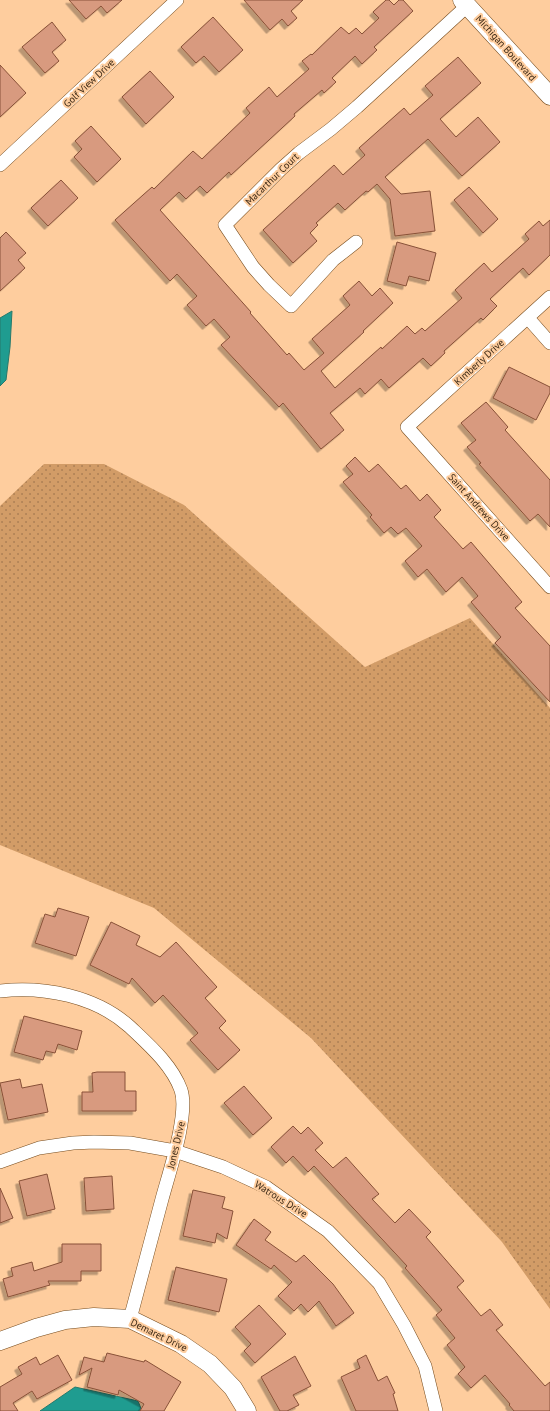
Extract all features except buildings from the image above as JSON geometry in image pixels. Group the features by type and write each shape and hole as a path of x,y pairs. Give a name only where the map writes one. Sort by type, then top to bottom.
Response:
{"street":[{"name":"Golf View Drive","path":"0,166 177,0"},
{"name":"Michigan Boulevard","path":"465,3 550,96"},
{"name":"Macarthur Court","path":"356,242 333,260 291,306 252,267 225,225 285,165 357,107 465,3"},
{"name":"Kimberly Drive","path":"407,427 550,297"},
{"path":"528,318 550,343"},
{"name":"Saint Andrews Drive","path":"407,427 550,587"},
{"name":"Jones Drive","path":"0,991 36,990 64,995 93,1003 121,1019 147,1042 171,1072 181,1091 183,1115 175,1151 130,1319"},
{"name":"Watrous Drive","path":"0,1162 39,1148 73,1143 130,1143 175,1151 223,1167 266,1187 328,1231 379,1284 404,1325 425,1366 436,1411"},
{"name":"Demaret Drive","path":"0,1342 36,1328 64,1320 94,1317 130,1319 181,1344 210,1364 233,1388 246,1411"}],"shaded area":[{"path":"44,464 104,464 184,505 365,667 470,618 550,708 550,1309 502,1242 311,1038 154,908 0,845 0,506"}],"water":[{"path":"12,311 6,380 0,386 0,318"},
{"path":"75,1387 138,1401 142,1411 40,1411"}]}
